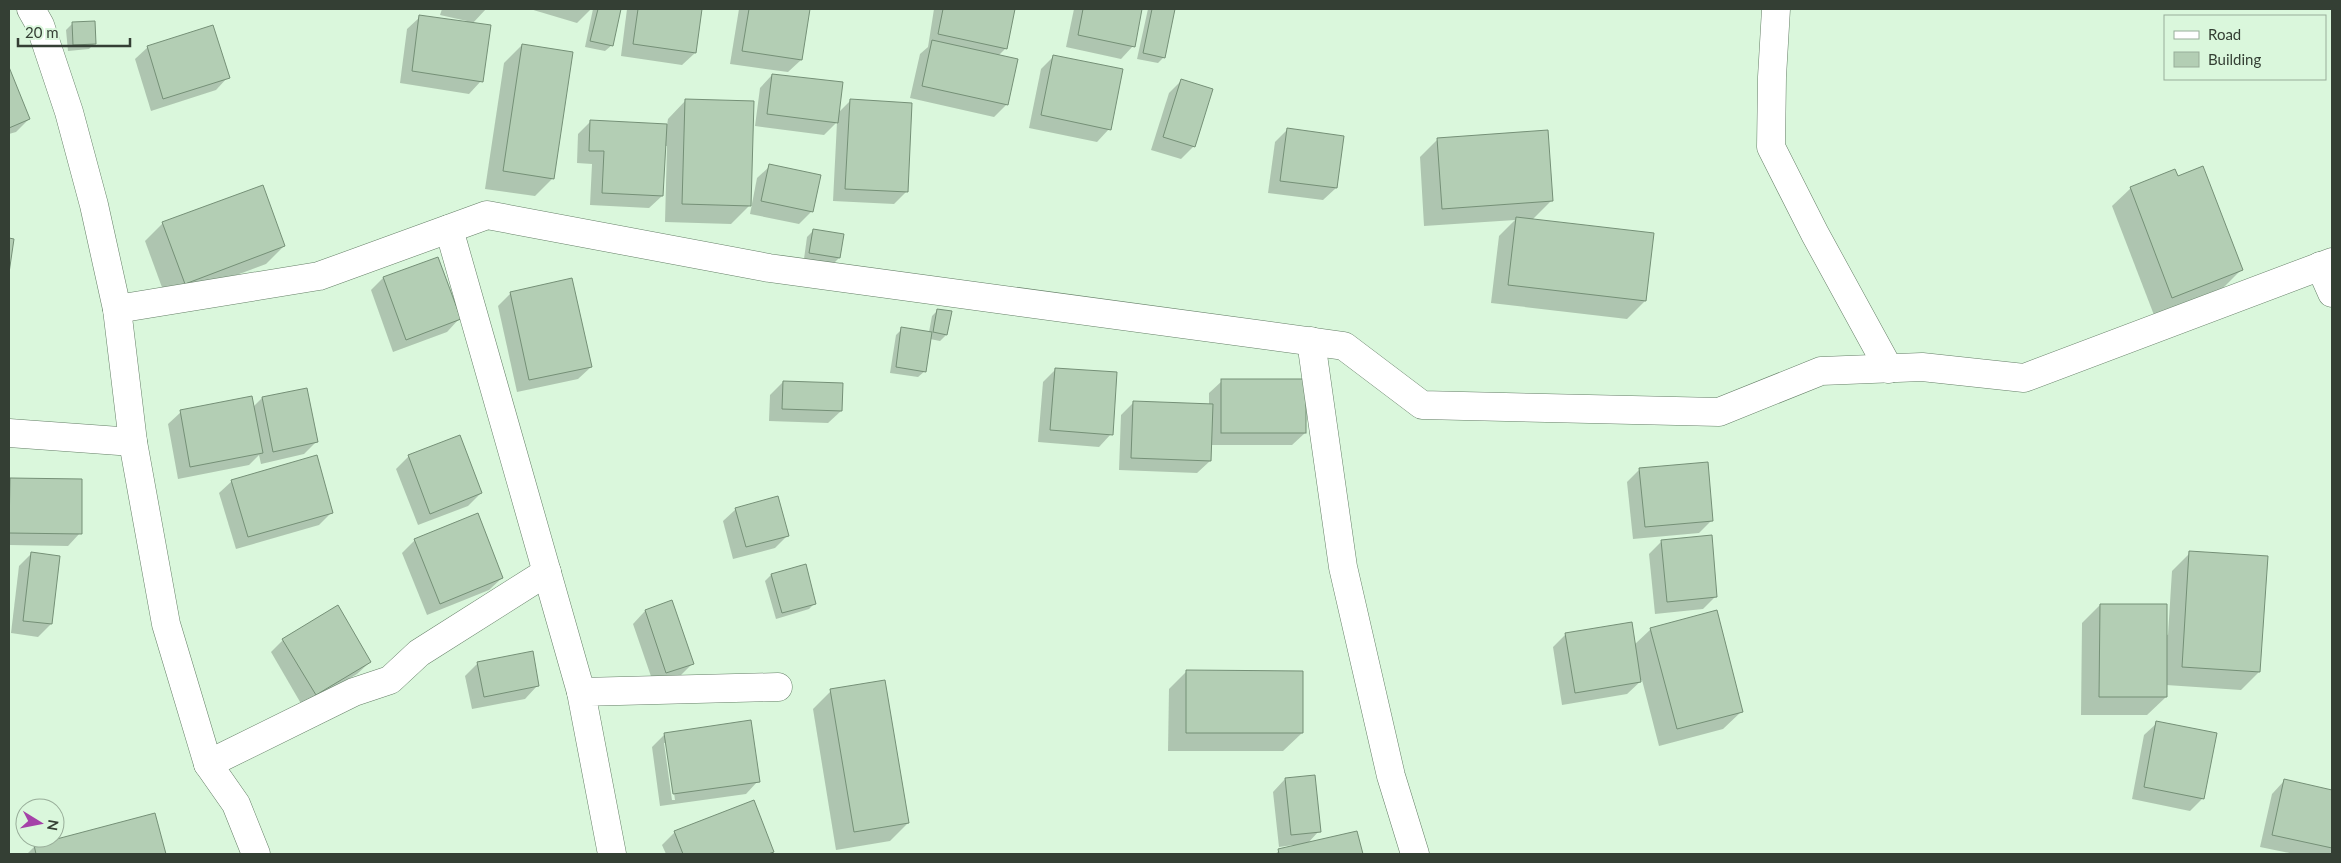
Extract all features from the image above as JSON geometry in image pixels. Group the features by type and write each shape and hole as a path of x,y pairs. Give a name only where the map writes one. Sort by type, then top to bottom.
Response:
{"street":[{"path":"30,9 40,25 69,112 94,205 117,309 133,442 166,624 208,764 236,804 256,854"},
{"path":"1776,9 1772,77 1771,148 1815,234 1889,368"},
{"path":"117,309 319,276 487,215 769,268 1344,346 1422,405 1718,412 1821,371 1922,367 2024,378 2326,264 2332,293"},
{"path":"449,229 581,692 612,854"},
{"path":"1311,341 1343,567 1391,776 1415,854"},
{"path":"9,433 133,442"},
{"path":"208,764 354,692 390,680 419,653 547,572"},
{"path":"581,692 778,687"}],"building":[{"path":"598,9 621,9 613,46 590,41"},
{"path":"638,9 702,9 696,53 633,44"},
{"path":"749,9 810,9 802,60 742,51"},
{"path":"943,9 1015,9 1007,49 938,34"},
{"path":"1083,9 1142,9 1135,47 1078,35"},
{"path":"1152,9 1175,9 1165,58 1143,53"},
{"path":"419,15 491,25 483,82 412,71"},
{"path":"95,21 96,44 73,45 72,22"},
{"path":"213,25 230,78 163,99 147,46"},
{"path":"932,40 1018,59 1008,105 922,86"},
{"path":"522,44 573,52 554,179 503,171"},
{"path":"1053,55 1123,69 1111,130 1041,115"},
{"path":"9,67 30,119 9,128"},
{"path":"772,74 843,82 838,123 767,114"},
{"path":"1181,79 1213,89 1195,147 1163,137"},
{"path":"685,99 754,101 751,206 682,204"},
{"path":"850,99 912,103 908,192 845,189"},
{"path":"590,120 667,124 663,196 602,193 604,151 589,151"},
{"path":"1287,128 1344,136 1337,188 1280,181"},
{"path":"1548,130 1553,201 1442,209 1437,138"},
{"path":"769,164 821,175 813,212 761,201"},
{"path":"2203,166 2243,270 2172,298 2130,187 2175,169 2178,176"},
{"path":"263,185 285,246 185,284 162,222"},
{"path":"1516,217 1654,233 1646,301 1508,285"},
{"path":"813,229 844,234 840,258 809,253"},
{"path":"9,238 14,239 9,273"},
{"path":"438,257 461,319 406,340 383,277"},
{"path":"572,278 592,367 529,380 510,292"},
{"path":"937,309 952,311 947,335 933,332"},
{"path":"901,327 932,332 926,372 896,367"},
{"path":"1055,368 1117,372 1113,435 1050,430"},
{"path":"1221,379 1306,379 1306,433 1221,433"},
{"path":"783,381 843,383 842,411 782,409"},
{"path":"307,388 318,442 273,452 262,397"},
{"path":"252,396 263,453 190,467 180,410"},
{"path":"1133,401 1213,404 1211,461 1131,458"},
{"path":"460,435 482,493 430,514 408,455"},
{"path":"317,455 333,513 248,537 231,480"},
{"path":"1708,462 1713,521 1645,527 1639,468"},
{"path":"10,478 82,479 82,534 9,533"},
{"path":"778,496 789,536 746,547 735,508"},
{"path":"478,513 503,578 440,604 414,539"},
{"path":"1712,535 1717,597 1667,602 1661,540"},
{"path":"2189,551 2268,556 2260,672 2182,667"},
{"path":"31,552 60,556 52,624 23,621"},
{"path":"806,564 816,604 782,613 771,574"},
{"path":"672,600 694,664 666,673 645,610"},
{"path":"2100,604 2167,604 2167,697 2099,697"},
{"path":"338,605 371,662 316,695 282,639"},
{"path":"1717,610 1743,712 1677,729 1650,628"},
{"path":"1632,622 1641,682 1575,693 1565,633"},
{"path":"533,651 539,686 484,697 477,662"},
{"path":"1186,670 1303,671 1303,733 1186,733"},
{"path":"885,680 909,823 854,832 830,689"},
{"path":"751,720 760,782 673,794 664,733"},
{"path":"2156,721 2217,733 2204,799 2144,787"},
{"path":"1315,775 1321,832 1291,835 1285,778"},
{"path":"2284,779 2332,790 2332,848 2272,835"},
{"path":"754,800 774,852 768,854 683,854 674,831"},
{"path":"155,813 166,854 36,854 35,848 65,848 65,837"},
{"path":"1357,831 1363,854 1279,854 1278,849"}]}
